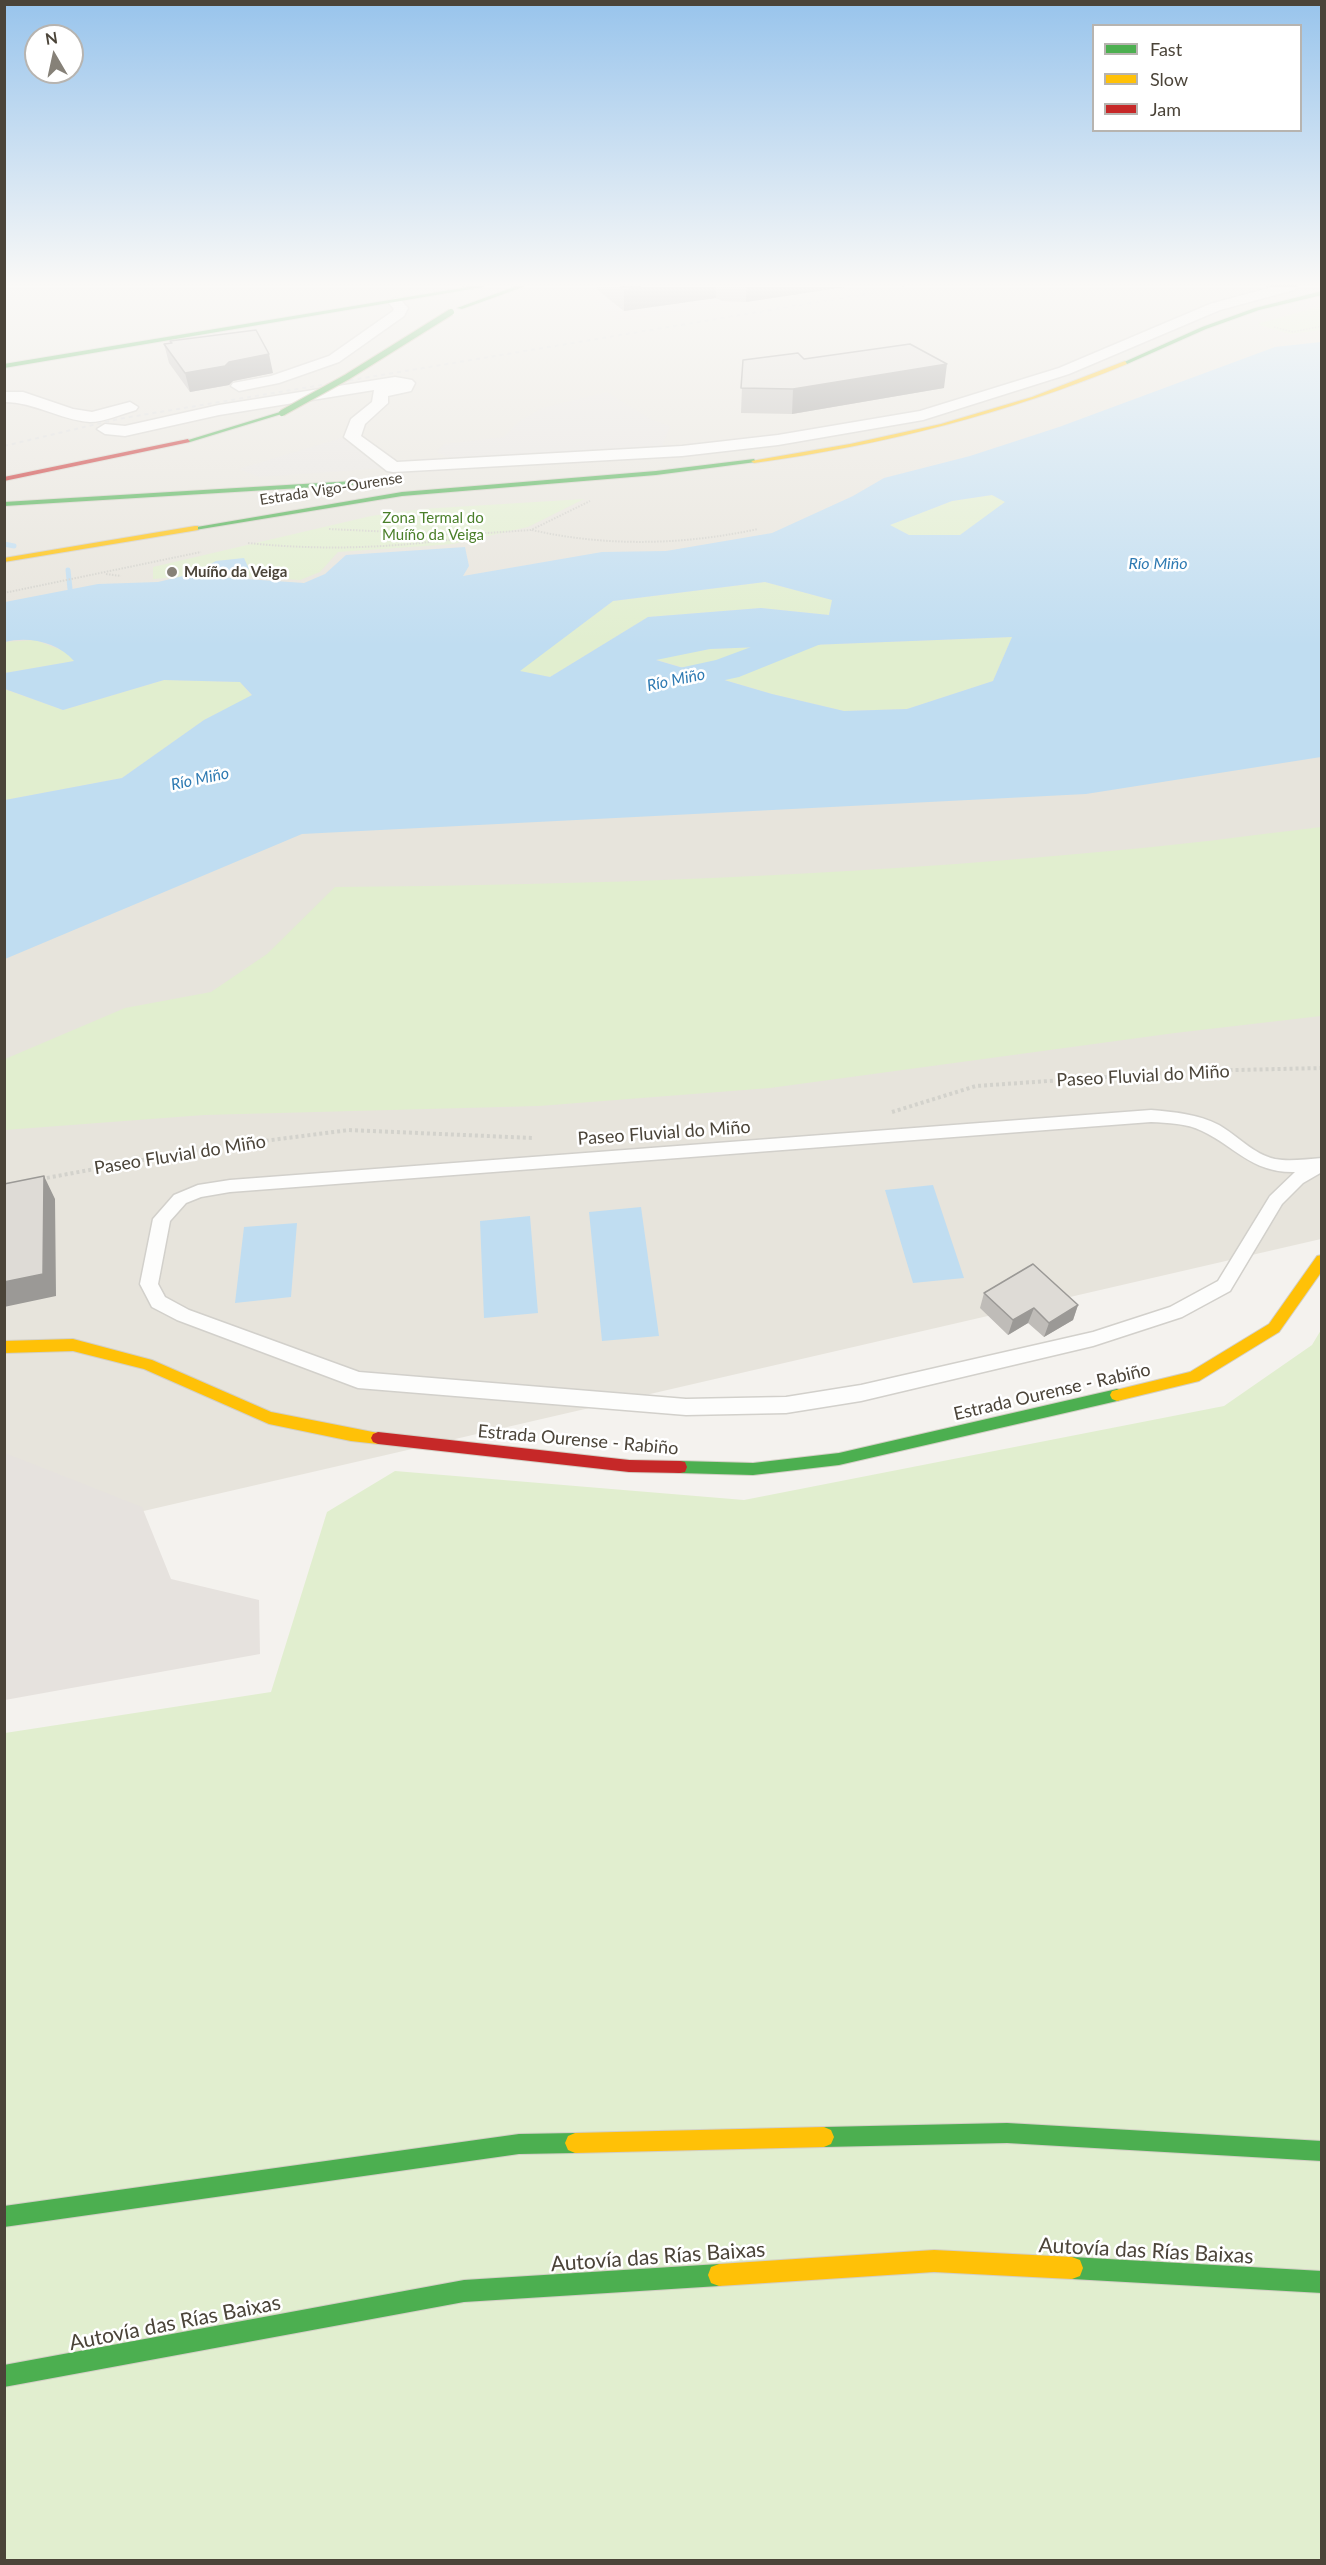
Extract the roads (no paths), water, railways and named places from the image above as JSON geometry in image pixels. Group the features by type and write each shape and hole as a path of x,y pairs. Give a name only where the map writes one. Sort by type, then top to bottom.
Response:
{"main road":[{"path":"4,479 188,441 282,413 294,407"},
{"name":"Estrada Vigo-Ourense","path":"4,560 402,494 656,473 822,453 916,434 1006,407"},
{"path":"389,481 629,468 794,452 983,414"},
{"path":"4,504 365,482"},
{"name":"Estrada Ourense - Rabiño","path":"4,1347 73,1345 147,1364 269,1418 351,1435 629,1466 753,1468 840,1459 1194,1377 1274,1328 1322,1260"},
{"path":"4,2217 519,2144 1007,2133 1322,2151"},
{"name":"Autovía das Rías Baixas","path":"4,2376 464,2291 934,2261 1322,2282"}],"street":[{"path":"51,407 92,417 135,407"},
{"path":"105,429 125,431 240,407"},
{"path":"376,407 357,422 352,437 393,467 682,451 778,440 923,415 950,407"}],"lane":[{"path":"1151,1116 1185,1118 1212,1129 1242,1151 1266,1163 1290,1166 1321,1164 1297,1179 1276,1200 1242,1252 1224,1286 1176,1312 1093,1339 861,1392 786,1405 686,1407 358,1380 183,1315 158,1302 149,1284 162,1219 180,1199 198,1191 230,1186 1151,1116"}],"water":[{"name":"Río Miño","path":"1114,407 1321,407 1321,757 1086,794 302,834 5,959 5,800 122,778 204,720 252,695 240,682 164,680 63,710 5,689 5,673 74,661 60,649 42,642 14,640 5,642 5,602 98,584 158,582 183,576 304,583 325,574 346,555 465,547 469,566 463,576 602,552 666,551 772,533 853,496 884,478 970,456","holes":["992,495 1005,502 960,535 909,535 890,525 952,501","765,582 832,600 829,615 761,608 648,617 550,677 520,671 613,601","1012,637 993,681 907,709 844,711 772,694 656,660 710,649"]},
{"path":"244,558 249,569 240,572 214,571 209,570 207,566 216,561"},
{"path":"933,1185 964,1278 913,1283 885,1190"},
{"path":"641,1207 659,1336 602,1341 589,1212"},
{"path":"530,1216 538,1313 484,1318 480,1221"},
{"path":"297,1223 291,1297 235,1303 244,1227"}],"waterway":[{"path":"4,544 14,546"},
{"path":"68,570 70,589"},
{"name":"Río Miño","path":"628,690 726,669 856,618"}],"railway":[{"path":"4,446 118,419 192,407"}],"place":[{"name":"Muíño da Veiga","path":"172,572"}],"park label":[{"name":"Zona Termal do Muíño da Veiga","path":"433,526"}]}
